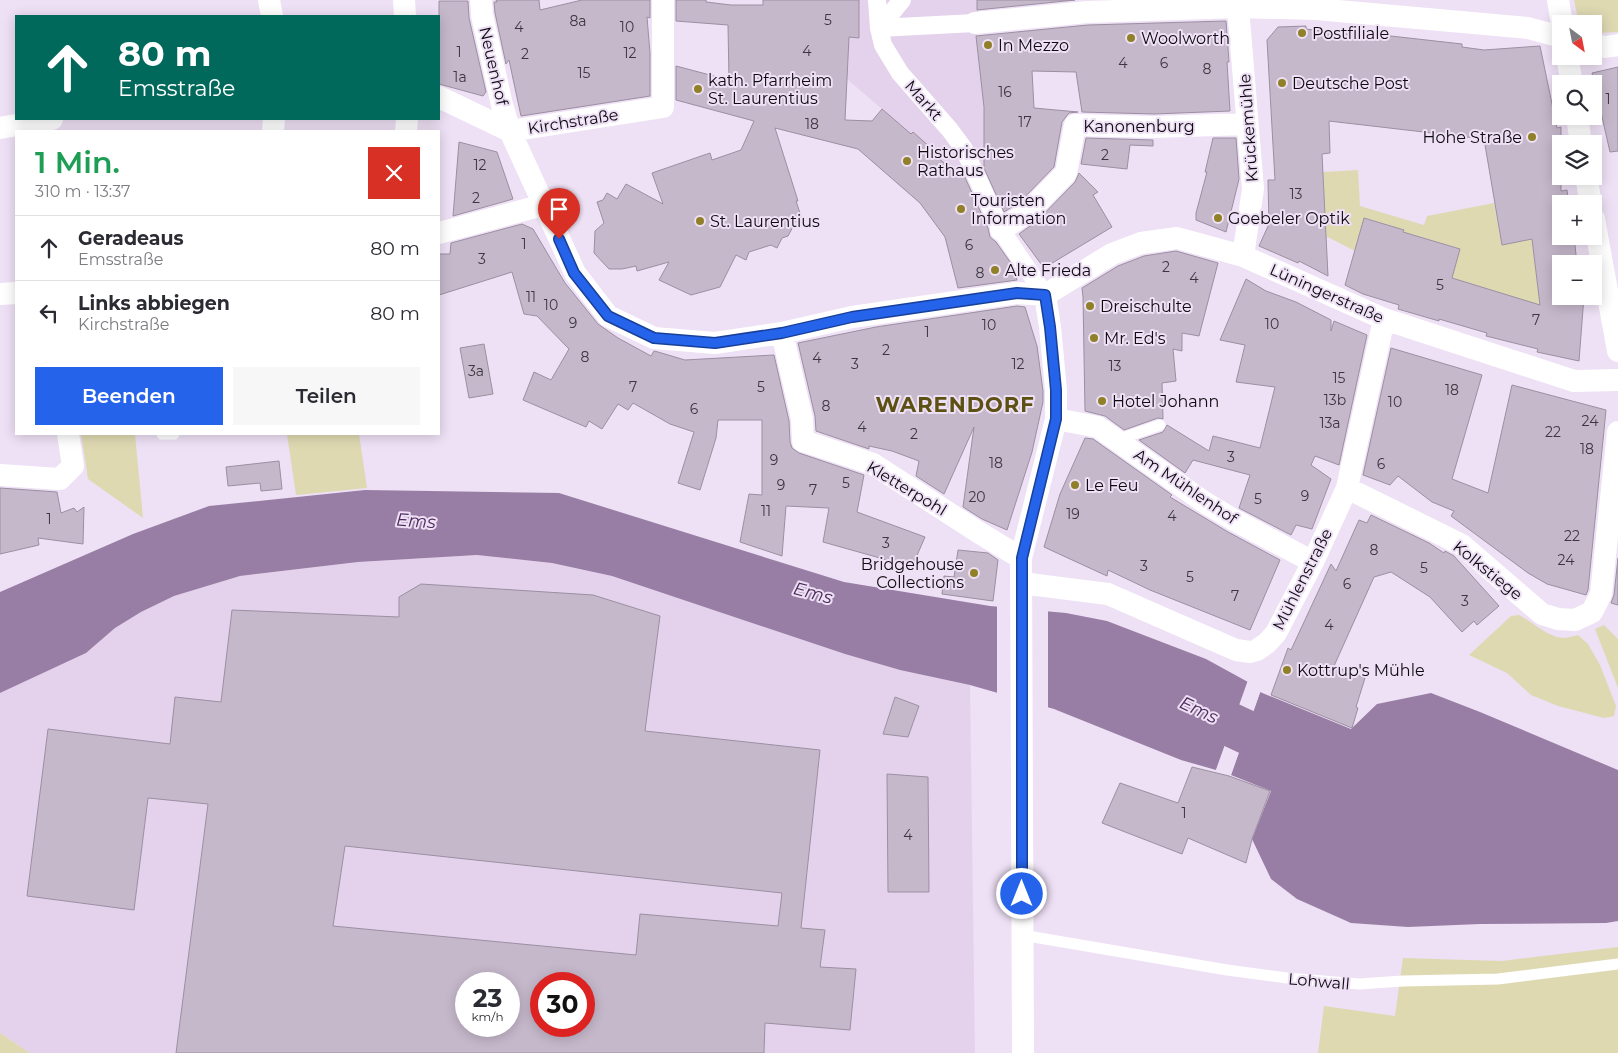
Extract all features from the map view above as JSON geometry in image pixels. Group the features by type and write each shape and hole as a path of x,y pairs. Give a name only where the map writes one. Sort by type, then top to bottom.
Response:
{"street":[{"path":"268,0 272,15"},
{"path":"404,0 405,15"},
{"name":"Neuenhof","path":"481,0 482,15 502,105 510,131"},
{"name":"Kirchstraße","path":"663,0 663,107 510,131 574,273 608,316 654,338 715,343 782,333 852,317 1017,293 1045,295"},
{"name":"Markt","path":"876,0 883,45 900,73 950,130 964,149 1001,230 1045,295"},
{"path":"879,28 902,0"},
{"path":"1558,0 1560,15"},
{"path":"879,28 975,23 1087,12 1238,4 1510,26 1528,28 1552,35"},
{"name":"Krückemühle","path":"1238,4 1253,189 1243,256"},
{"path":"1602,46 1618,45"},
{"path":"440,97 510,131"},
{"path":"0,128 46,120"},
{"name":"Kanonenburg","path":"1001,230 1028,212 1066,173 1076,125 1154,127 1247,124"},
{"path":"440,233 543,205"},
{"name":"Lüningerstraße","path":"1045,295 1112,254 1141,244 1177,238 1243,256 1384,319 1574,381 1618,380"},
{"path":"1599,245 1618,351"},
{"path":"0,294 15,293"},
{"path":"1023,1053 1022,558 1056,419 1056,390 1045,295"},
{"name":"Mühlenstraße","path":"1022,593 1108,594 1236,650 1250,652 1267,644 1276,633 1313,562 1347,488 1384,319"},
{"name":"Kletterpohl","path":"782,333 802,419 803,440 873,464 1022,558"},
{"name":"Am Mühlenhof","path":"1056,419 1098,427 1204,502 1313,562"},
{"path":"1610,596 1618,432"},
{"path":"0,475 60,479 73,466 68,435"},
{"name":"Kolkstiege","path":"1347,488 1462,546 1542,614 1558,619 1575,620 1592,612 1610,596"}],"lane":[{"path":"1117,440 1160,425"},
{"name":"Lohwall","path":"1022,935 1227,970 1287,978 1359,984 1498,979 1618,964"}],"shaded area":[{"path":"859,0 977,0 978,14 975,23 982,78 987,169 955,172 929,150 930,147 913,133 911,134 847,79 849,37 859,37"},
{"path":"1574,0 1618,0 1618,32 1602,33 1602,15 1577,15"},
{"path":"1358,170 1360,206 1424,225 1427,216 1494,203 1502,245 1532,239 1538,290 1543,291 1541,307 1452,278 1460,249 1421,237 1399,305 1382,300 1404,230 1365,218 1355,251 1312,229 1325,212 1323,172"},
{"path":"81,435 135,435 143,518 88,479"},
{"path":"287,435 359,435 367,488 296,495"},
{"path":"477,555 552,563 612,576 845,654 900,670 970,685 975,1053 30,1053 0,1033 0,693 86,653 115,628 141,612 174,596 240,576 358,562"},
{"path":"1519,615 1550,635 1562,638 1578,635 1588,644 1600,665 1616,706 1614,716 1604,718 1558,706 1531,695 1507,673 1469,655 1511,616"},
{"path":"1604,625 1618,639 1618,688 1595,629"},
{"path":"1618,947 1618,1053 1318,1053 1324,1006 1395,1016 1403,958 1502,961"},
{"path":"0,1033 30,1053 0,1053"}],"water":[{"path":"365,490 559,493 844,582 990,606 1066,613 1107,621 1206,659 1248,682 1216,770 1181,760 1054,709 970,685 900,670 845,654 612,576 552,563 477,555 358,562 240,576 174,596 141,612 115,628 86,653 0,693 0,592 133,534 209,506"},
{"path":"1260,692 1351,729 1377,704 1431,693 1618,770 1618,921 1606,923 1480,924 1408,927 1351,923 1297,899 1271,879 1252,839 1271,791 1231,775"}],"pier":[{"path":"997,605 1048,609 1048,709 997,696"},
{"path":"1248,680 1250,683 1219,771 1216,770"},
{"path":"1259,690 1261,690 1231,775 1228,774"}],"building":[{"path":"496,0 539,0 540,10 582,0 650,0 650,18 647,17 650,53 650,96 521,116 509,60 506,64 495,13 494,2 497,2"},
{"path":"676,0 706,0 706,2 731,5 763,5 763,0 859,0 859,38 849,37 845,120 872,121 882,109 911,134 913,132 931,148 929,150 950,168 953,174 963,173 988,228 990,237 996,242 1013,266 1017,280 958,288 945,237 920,203 858,149 775,128 802,219 796,221 788,236 782,238 777,248 771,245 749,252 746,260 736,255 720,287 691,295 659,280 669,262 637,271 636,266 609,269 594,253 595,231 604,223 597,202 603,200 607,193 617,199 626,184 663,204 652,173 710,153 712,160 741,150 754,121 676,100 676,66 729,80 728,25 676,21"},
{"path":"977,0 1075,0 977,10"},
{"path":"439,1 468,1 469,18 486,92 483,96 440,84"},
{"path":"1226,21 1230,111 1154,114 1082,112 1076,72 1032,71 1034,108 1078,112 1069,113 1062,122 1054,167 1020,202 1004,212 984,168 984,107 976,36 1088,25"},
{"path":"1306,26 1306,29 1364,36 1364,33 1462,44 1462,47 1484,50 1540,46 1552,104 1552,125 1556,125 1557,128 1561,127 1561,135 1552,135 1552,185 1561,185 1561,191 1567,190 1568,195 1552,195 1552,245 1575,245 1576,255 1552,255 1552,305 1583,305 1579,361 1537,352 1538,349 1486,336 1487,333 1398,309 1399,305 1363,294 1345,285 1364,218 1460,249 1452,278 1540,305 1532,239 1502,245 1484,139 1329,121 1330,153 1322,154 1328,276 1299,261 1298,263 1259,246 1269,224 1268,180 1275,180 1267,40 1278,27"},
{"path":"1618,67 1618,151 1610,152 1602,117 1602,75 1592,75 1592,73"},
{"path":"1086,138 1153,140 1153,146 1130,145 1127,169 1081,164"},
{"path":"1213,138 1236,138 1239,179 1226,232 1196,220"},
{"path":"459,142 497,152 513,199 453,216"},
{"path":"1079,173 1098,192 1093,195 1112,227 1044,268 1019,234 1037,221 1075,182"},
{"path":"522,224 533,229 565,283 598,324 618,338 651,356 654,351 685,360 774,355 789,421 792,448 799,453 864,475 857,512 925,537 912,567 823,542 829,508 786,506 782,556 740,542 749,494 762,495 762,420 718,420 716,438 700,490 678,483 694,432 670,424 633,403 628,410 618,404 602,429 589,421 586,427 523,400 534,372 551,380 569,349 537,316 524,314 512,272 440,295 440,254 450,254 451,243"},
{"path":"1176,251 1218,263 1199,336 1182,333 1182,351 1173,349 1176,381 1162,383 1163,419 1158,418 1124,430 1105,416 1085,411 1082,288 1118,266 1144,256"},
{"path":"1246,279 1266,291 1296,302 1331,320 1331,331 1334,321 1367,335 1339,465 1315,456 1311,465 1331,479 1312,529 1296,525 1291,535 1239,508 1250,475 1193,460 1185,473 1139,440 1163,432 1167,425 1209,451 1213,436 1260,448 1275,387 1236,382 1245,345 1220,340"},
{"path":"1017,306 1025,307 1037,346 1043,402 1032,452 1007,530 982,519 963,507 974,427 944,494 916,476 919,461 892,451 869,446 869,449 816,431 815,416 798,343 876,327"},
{"path":"484,344 493,394 469,398 460,348"},
{"path":"1391,348 1482,375 1452,479 1488,493 1512,385 1606,410 1586,595 1547,584 1528,573 1451,516 1454,511 1432,502 1398,476 1390,485 1363,475"},
{"path":"1085,438 1093,439 1172,495 1170,497 1228,532 1280,560 1250,630 1150,590 1108,570 1107,576 1044,547 1060,494"},
{"path":"279,461 282,489 261,491 260,483 228,486 226,467"},
{"path":"0,488 57,492 61,513 74,508 77,512 84,507 83,544 38,538 39,545 0,554"},
{"path":"1371,515 1429,543 1444,553 1445,551 1454,556 1499,606 1477,625 1474,621 1462,632 1430,597 1391,572 1374,577 1334,666 1365,678 1352,728 1271,695 1288,648 1291,650 1331,564 1336,571 1359,520 1367,523"},
{"path":"958,550 988,553 998,560 993,601 942,594 944,576 954,577"},
{"path":"1618,558 1618,605 1611,603 1614,595"},
{"path":"421,584 593,595 660,616 645,731 820,750 801,928 825,930 820,967 856,969 850,1030 765,1023 764,1053 176,1053 208,804 148,798 134,910 27,896 48,729 170,744 175,697 221,702 232,610 399,617 399,597","holes":["345,846 782,893 778,926 640,914 636,955 333,926"]},
{"path":"895,697 919,706 908,737 883,734"},
{"path":"1192,767 1229,776 1270,791 1252,839 1246,863 1188,838 1182,854 1102,823 1120,783 1178,803"},
{"path":"887,774 928,777 929,892 888,892"}],"waterway":[{"name":"Ems","path":"1178,700 1300,757"}],"place":[{"name":"Postfiliale","path":"1302,33"},
{"name":"Woolworth","path":"1131,38"},
{"name":"In Mezzo","path":"988,45"},
{"name":"Deutsche Post","path":"1282,83"},
{"name":"kath. Pfarrheim St. Laurentius","path":"698,89"},
{"name":"Hohe Straße","path":"1532,137"},
{"name":"Historisches Rathaus","path":"907,161"},
{"name":"Touristen Information","path":"961,209"},
{"name":"Goebeler Optik","path":"1218,218"},
{"name":"St. Laurentius","path":"700,221"},
{"name":"Alte Frieda","path":"995,270"},
{"name":"Dreischulte","path":"1090,306"},
{"name":"Mr. Ed's","path":"1094,338"},
{"name":"Hotel Johann","path":"1102,401"},
{"name":"Le Feu","path":"1075,485"},
{"name":"Bridgehouse Collections","path":"974,573"},
{"name":"Kottrup's Mühle","path":"1287,670"}],"district":[{"name":"WARENDORF","path":"955,405"}],"route":[{"path":"559,239 574,273 608,316 654,338 715,343 782,333 852,317 1017,293 1045,295 1056,390 1056,419 1022,558 1022,894"}]}
